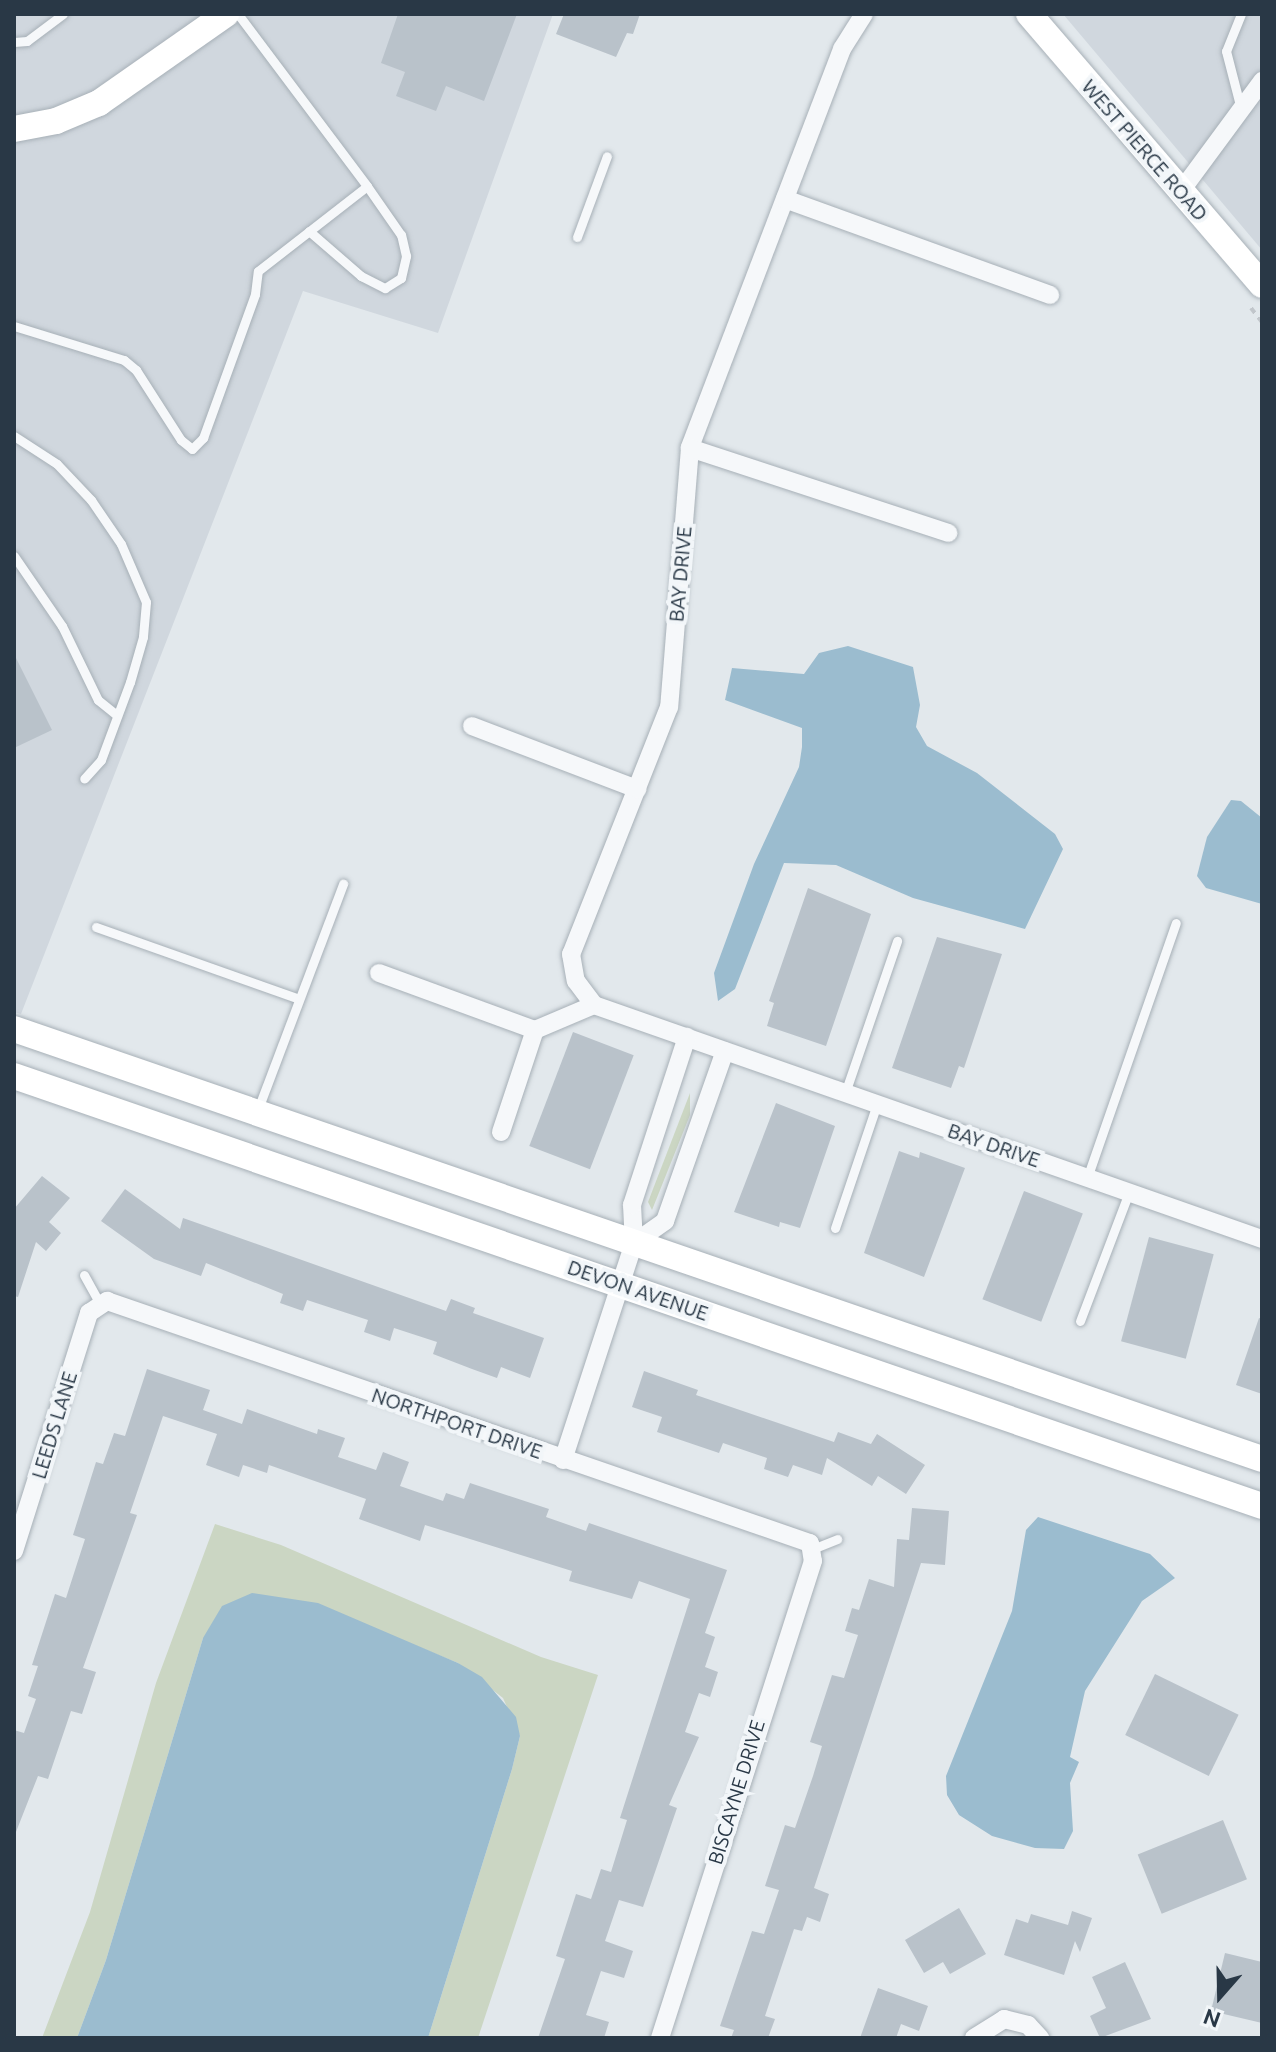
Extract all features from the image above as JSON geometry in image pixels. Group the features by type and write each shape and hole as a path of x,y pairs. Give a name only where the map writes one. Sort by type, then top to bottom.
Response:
{"main road":[{"path":"14,129 56,121 99,103 226,14"},
{"name":"WEST PIERCE ROAD","path":"1029,14 1262,285"},
{"path":"14,1029 1262,1459"},
{"name":"DEVON AVENUE","path":"14,1076 1262,1506"}],"street":[{"name":"BAY DRIVE","path":"864,14 842,49 690,448 669,707 571,954 576,981 594,1005 1262,1239"},
{"path":"1181,191 1262,81"},
{"path":"785,199 1050,295"},
{"path":"690,448 948,533"},
{"path":"472,726 637,789"},
{"path":"379,973 535,1030 594,1005"},
{"path":"501,1132 535,1030"},
{"path":"563,1460 634,1243 632,1205 687,1037"},
{"path":"634,1243 665,1221 725,1051"},
{"name":"NORTHPORT DRIVE","path":"99,1302 117,1303 815,1548"},
{"name":"LEEDS LANE","path":"14,1551 89,1313 99,1302"},
{"name":"BISCAYNE DRIVE","path":"660,2038 815,1548"},
{"path":"974,2038 1004,2019 1028,2025 1040,2038"}],"lane":[{"path":"14,42 27,41 63,14"},
{"path":"238,14 401,235 406,256 401,278 385,288 361,276 309,231"},
{"path":"1241,14 1226,51 1241,109"},
{"path":"577,237 607,156"},
{"path":"14,326 124,360 136,370 192,449 209,424 255,294 258,271 367,186"},
{"path":"14,436 57,464 91,500 140,581 146,602 143,637 101,760 84,779"},
{"path":"14,556 62,626 98,700 115,714"},
{"path":"257,1113 343,884"},
{"path":"1087,1178 1176,923"},
{"path":"96,927 299,999"},
{"path":"845,1093 897,941"},
{"path":"835,1228 877,1104"},
{"path":"1080,1321 1129,1192"},
{"path":"84,1275 99,1302"},
{"path":"815,1548 837,1539"}],"shaded area":[{"path":"14,14 553,14 438,333 303,291 21,1014 14,1012"},
{"path":"1063,14 1262,14 1262,250"}],"green space":[{"path":"690,1093 690,1115 652,1210 648,1202"},
{"path":"215,1524 281,1545 541,1657 598,1675 478,2038 428,2038 520,1736 503,1698 458,1663 404,1641 203,1638 106,1960 77,2038 42,2038 90,1912 156,1683"}],"water":[{"path":"848,646 913,667 920,705 916,727 927,746 977,773 1055,834 1063,849 1025,929 913,898 836,865 784,863 735,989 718,1001 714,973 754,864 799,767 802,747 802,728 725,700 732,668 804,674 819,653"},
{"path":"1231,800 1241,801 1262,818 1262,904 1206,888 1197,876 1207,837"},
{"path":"1038,1517 1150,1554 1175,1578 1142,1601 1085,1691 1070,1757 1079,1762 1070,1783 1073,1831 1064,1849 1035,1848 992,1836 959,1815 947,1795 946,1776 1012,1611 1026,1530"},
{"path":"252,1593 318,1603 458,1663 482,1677 516,1717 520,1736 512,1769 428,2038 77,2038 106,1960 203,1638 222,1606"}],"building":[{"path":"398,14 517,14 484,101 446,86 436,111 396,96 405,72 381,63"},
{"path":"564,14 640,14 633,34 627,33 616,57 556,34"},
{"path":"14,654 52,730 14,748"},
{"path":"808,888 871,914 826,1046 767,1026 774,1003 769,1001"},
{"path":"937,937 1002,954 964,1068 959,1066 951,1088 892,1068"},
{"path":"573,1032 634,1055 590,1169 529,1146"},
{"path":"776,1103 835,1126 800,1228 780,1222 779,1227 734,1212"},
{"path":"899,1151 919,1158 920,1152 965,1168 924,1277 864,1253"},
{"path":"42,1176 70,1198 49,1222 61,1233 46,1251 36,1242 18,1297 14,1296 14,1209"},
{"path":"125,1189 180,1229 183,1218 446,1311 451,1299 475,1308 473,1313 544,1338 530,1378 501,1367 497,1378 472,1369 433,1354 437,1342 394,1328 390,1341 364,1332 368,1320 307,1300 303,1311 280,1303 283,1294 206,1263 201,1276 154,1259 101,1221"},
{"path":"1024,1191 1083,1214 1041,1322 982,1299"},
{"path":"1149,1237 1214,1254 1186,1359 1121,1341"},
{"path":"1259,1318 1262,1319 1262,1394 1236,1385"},
{"path":"147,1369 210,1390 203,1410 242,1424 247,1409 317,1434 318,1429 345,1438 338,1457 376,1470 383,1452 409,1462 400,1486 443,1501 446,1493 464,1499 470,1483 549,1509 546,1517 586,1531 589,1523 727,1570 705,1633 715,1637 705,1667 718,1672 710,1697 699,1693 685,1732 699,1737 669,1805 677,1808 643,1907 619,1900 605,1941 633,1951 624,1978 601,1971 586,2015 609,2022 604,2038 538,2038 565,1959 556,1956 576,1894 591,1899 601,1869 611,1872 627,1820 620,1818 690,1599 639,1581 632,1599 569,1581 572,1571 425,1525 420,1541 359,1519 366,1499 269,1465 267,1473 243,1465 239,1477 206,1465 217,1434 163,1416 130,1513 137,1515 83,1668 96,1672 82,1714 71,1711 48,1779 38,1776 14,1837 14,1730 24,1733 36,1699 28,1696 38,1666 32,1665 55,1594 66,1598 85,1539 73,1535 96,1462 103,1464 114,1433 125,1436"},
{"path":"644,1371 698,1390 696,1395 834,1442 838,1432 871,1444 877,1434 925,1465 906,1494 878,1476 872,1486 827,1458 822,1475 793,1465 788,1477 764,1469 767,1458 723,1443 719,1453 657,1432 662,1417 632,1407"},
{"path":"912,1508 949,1511 945,1565 921,1563 814,1888 829,1894 820,1922 807,1917 802,1931 794,1929 765,2016 775,2019 768,2038 731,2038 734,2030 720,2026 752,1931 764,1934 779,1890 765,1886 785,1825 795,1828 813,1776 822,1746 810,1742 832,1675 844,1678 858,1635 845,1631 852,1608 859,1610 869,1579 894,1587 897,1539 909,1540"},
{"path":"1155,1674 1239,1715 1209,1776 1125,1735"},
{"path":"1223,1820 1247,1879 1162,1914 1138,1854"},
{"path":"959,1908 986,1954 950,1974 943,1962 924,1973 905,1940"},
{"path":"1072,1911 1092,1918 1080,1952 1075,1941 1064,1975 1004,1955 1016,1919 1028,1923 1031,1914 1068,1925"},
{"path":"1225,1953 1262,1962 1262,2023 1211,2011"},
{"path":"1125,1962 1151,2019 1100,2038 1090,2016 1106,2008 1092,1977"},
{"path":"878,1988 928,2006 919,2031 901,2024 896,2038 860,2038"}]}
